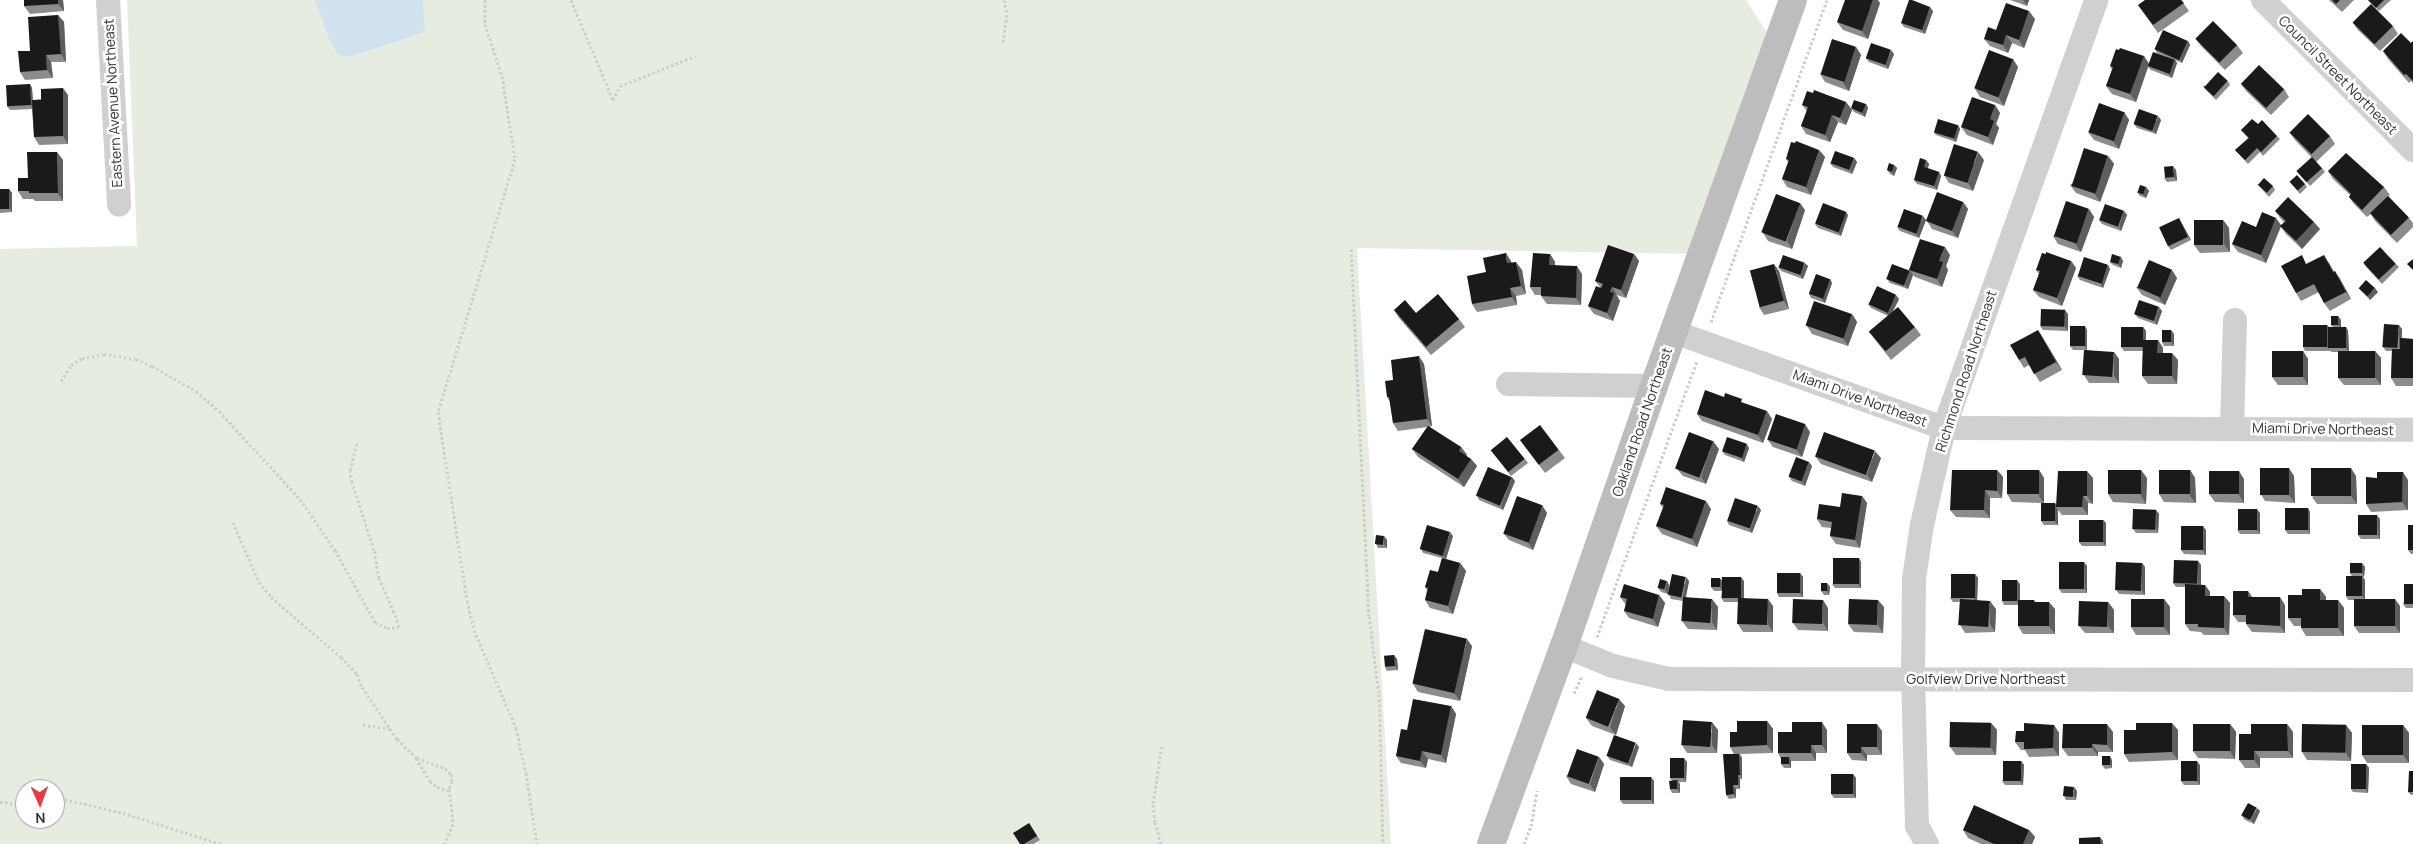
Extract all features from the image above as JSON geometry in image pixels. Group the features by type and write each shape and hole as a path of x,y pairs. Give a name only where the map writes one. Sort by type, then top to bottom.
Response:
{"main road":[{"name":"Oakland Road Northeast","path":"1491,844 1564,646 1654,386 1793,0"}],"street":[{"name":"Eastern Avenue Northeast","path":"108,0 119,205"},
{"name":"Richmond Road Northeast","path":"1927,844 1917,826 1913,678 1914,579 1922,525 1944,428 2096,0"},
{"name":"Council Street Northeast","path":"2263,0 2413,150"},
{"name":"Miami Drive Northeast","path":"2232,428 2235,320"},
{"name":"Miami Drive Northeast","path":"1674,332 1944,428 2413,430"},
{"path":"1508,384 1654,386"},
{"name":"Golfview Drive Northeast","path":"1564,646 1613,666 1668,678 2413,680"}],"path":[{"path":"485,0 485,24 502,76 515,160 438,412 467,601 474,630 516,728 526,773 537,844"},
{"path":"571,0 613,100 620,86 695,56"},
{"path":"1003,42 1007,12 1004,0"},
{"path":"1710,323 1827,0"},
{"path":"1351,249 1369,616 1379,694 1383,844"},
{"path":"61,381 71,365 82,358 104,354 136,360 152,366 196,391 219,410 300,499 335,550 375,622 387,628 399,627 379,578 374,550 352,482 350,470 358,441"},
{"path":"1594,645 1699,356"},
{"path":"233,522 259,582 271,597 341,657 357,674 362,687 391,729 414,755 430,781 437,788 450,791"},
{"path":"363,725 391,729"},
{"path":"1161,844 1155,822 1153,804 1162,746"},
{"path":"414,755 422,761 445,768 450,774 453,824 444,844"},
{"path":"65,799 123,813 222,844"},
{"path":"0,802 15,804"}],"shaded area":[{"path":"127,0 1746,0 1767,33 1701,254 1357,248 1391,844 0,844 0,249 137,246"}],"water":[{"path":"315,0 423,0 425,30 419,34 348,57 338,54 329,39"}],"building":[{"path":"24,0 58,0 58,4 24,6"},
{"path":"1845,0 1873,0 1862,31 1837,22"},
{"path":"1909,0 1930,7 1922,30 1901,23"},
{"path":"2145,0 2181,0 2184,3 2153,25 2138,5"},
{"path":"2332,0 2340,0 2336,4"},
{"path":"2368,0 2384,0 2376,8"},
{"path":"2006,3 2029,11 2019,40 2006,35 2003,45 1984,39 1988,27 1996,30"},
{"path":"2371,4 2393,26 2375,44 2353,22"},
{"path":"58,15 61,54 46,55 47,70 20,72 18,51 30,51 28,17"},
{"path":"2213,21 2237,45 2219,63 2195,39"},
{"path":"2163,30 2188,41 2179,60 2154,49"},
{"path":"2401,33 2411,43 2413,41 2413,81 2406,74 2404,75 2383,51"},
{"path":"1832,39 1856,47 1844,82 1821,74"},
{"path":"1871,43 1891,50 1886,65 1866,58"},
{"path":"2120,48 2144,56 2130,94 2106,86 2113,67 2110,66 2116,49 2119,50"},
{"path":"1989,50 2013,59 1999,98 1974,88"},
{"path":"2153,52 2175,60 2169,74 2148,66"},
{"path":"2259,65 2284,89 2266,108 2241,84"},
{"path":"2218,72 2228,81 2214,96 2204,88"},
{"path":"30,84 31,105 7,106 6,85"},
{"path":"63,88 63,136 34,137 32,100 41,100 41,89"},
{"path":"1814,90 1846,102 1840,118 1832,115 1825,135 1801,126 1808,107 1802,105 1807,91 1813,93"},
{"path":"1972,97 1995,105 1990,119 1994,121 1988,137 1961,127"},
{"path":"1854,100 1866,104 1862,113 1851,108"},
{"path":"2099,103 2124,112 2114,141 2088,132"},
{"path":"2139,109 2158,116 2152,131 2134,124"},
{"path":"2308,114 2330,136 2312,154 2290,132"},
{"path":"1938,119 1958,125 1954,139 1934,132"},
{"path":"2252,119 2258,124 2262,120 2277,136 2261,152 2257,148 2245,160 2235,150 2249,138 2241,130"},
{"path":"1796,141 1819,150 1806,187 1782,179 1789,160 1786,159 1791,142 1795,143"},
{"path":"1954,144 1978,152 1968,183 1944,175"},
{"path":"2084,148 2108,156 2095,194 2072,186"},
{"path":"1835,151 1854,158 1849,170 1831,163"},
{"path":"27,152 57,152 58,193 18,191 18,178 28,178"},
{"path":"2346,153 2384,187 2362,210 2349,197 2351,194 2328,171"},
{"path":"2312,157 2322,168 2306,182 2296,171"},
{"path":"1920,158 1926,160 1924,167 1939,172 1934,186 1914,180"},
{"path":"1889,163 1894,165 1892,172 1887,170"},
{"path":"2173,166 2174,177 2165,178 2164,167"},
{"path":"2297,175 2305,184 2298,191 2290,182"},
{"path":"2264,178 2273,186 2267,193 2258,185"},
{"path":"2140,185 2146,187 2143,194 2138,193"},
{"path":"0,189 9,189 9,209 0,209"},
{"path":"1937,192 1963,202 1952,231 1926,221"},
{"path":"1776,194 1800,203 1786,242 1761,232"},
{"path":"2388,196 2409,218 2391,235 2370,213"},
{"path":"2288,197 2314,222 2296,241 2280,226 2286,221 2275,211"},
{"path":"2066,201 2089,209 2077,244 2054,236"},
{"path":"1823,203 1846,212 1838,232 1815,224"},
{"path":"2105,204 2124,211 2118,227 2099,220"},
{"path":"1904,209 1923,216 1916,234 1898,227"},
{"path":"2262,212 2276,218 2261,255 2232,244 2242,221 2256,227"},
{"path":"2179,218 2188,237 2168,246 2159,227"},
{"path":"2194,220 2223,220 2223,245 2194,245"},
{"path":"1920,239 1945,247 1939,261 1943,262 1937,279 1909,270"},
{"path":"1608,245 1634,254 1621,290 1612,287 1610,292 1614,293 1607,313 1588,306 1596,286 1601,288 1603,284 1595,281"},
{"path":"2380,247 2396,264 2379,280 2363,263"},
{"path":"2046,252 2071,261 2057,298 2033,290 2040,271 2036,270 2042,253 2046,254"},
{"path":"1506,253 1507,263 1516,262 1521,286 1510,288 1512,297 1472,304 1467,276 1486,272 1483,258"},
{"path":"1533,253 1550,254 1549,265 1577,266 1576,298 1541,296 1541,287 1530,287"},
{"path":"2112,254 2121,257 2118,264 2110,262"},
{"path":"1783,255 1805,263 1800,275 1779,267"},
{"path":"2302,255 2306,264 2324,255 2346,292 2324,303 2314,284 2296,293 2281,266"},
{"path":"2084,257 2108,265 2102,284 2078,276"},
{"path":"2413,259 2413,270 2407,264"},
{"path":"2149,260 2172,270 2160,297 2137,288"},
{"path":"1774,264 1784,301 1760,307 1750,270"},
{"path":"1892,264 1910,271 1904,286 1886,279"},
{"path":"1816,274 1830,279 1823,299 1809,294"},
{"path":"2366,280 2375,288 2368,296 2359,288"},
{"path":"1877,286 1896,295 1888,313 1869,304"},
{"path":"1438,294 1459,319 1426,347 1394,310 1405,300 1416,313"},
{"path":"2139,300 2159,307 2154,321 2134,314"},
{"path":"1814,301 1852,314 1843,339 1806,326"},
{"path":"1898,307 1915,327 1886,351 1869,331"},
{"path":"2041,309 2065,310 2064,327 2040,326"},
{"path":"2331,316 2338,316 2338,325 2331,325"},
{"path":"2384,324 2399,325 2397,348 2382,347"},
{"path":"2303,325 2327,325 2327,347 2303,347"},
{"path":"2070,326 2085,326 2085,346 2070,346"},
{"path":"2121,327 2143,327 2143,347 2121,347"},
{"path":"2328,327 2346,327 2346,348 2328,348"},
{"path":"2038,330 2056,362 2034,374 2025,357 2019,360 2010,345"},
{"path":"2162,330 2171,330 2171,342 2162,342"},
{"path":"2400,338 2413,339 2413,378 2391,378 2392,349 2400,349"},
{"path":"2143,340 2158,340 2157,353 2172,353 2172,376 2142,376"},
{"path":"2084,350 2114,352 2112,377 2082,375"},
{"path":"2272,351 2303,351 2303,377 2272,377"},
{"path":"2338,351 2375,351 2375,378 2338,378"},
{"path":"1419,356 1427,419 1393,423 1385,381 1393,380 1391,360"},
{"path":"1705,390 1724,397 1725,393 1742,399 1741,402 1767,411 1758,435 1697,414"},
{"path":"1776,414 1805,424 1797,450 1767,440"},
{"path":"1540,425 1559,450 1539,465 1520,440"},
{"path":"1428,426 1461,447 1459,451 1471,459 1458,479 1412,449"},
{"path":"1689,432 1713,441 1699,478 1675,468"},
{"path":"1824,432 1875,450 1866,475 1815,456"},
{"path":"1507,437 1525,459 1508,472 1491,450"},
{"path":"1727,437 1747,444 1742,458 1722,451"},
{"path":"1796,457 1809,462 1802,482 1788,477"},
{"path":"1488,467 1512,477 1500,506 1476,496"},
{"path":"2260,468 2289,468 2289,495 2260,495"},
{"path":"2311,468 2351,468 2351,496 2311,496"},
{"path":"1952,470 1997,470 1997,491 1985,490 1984,510 1950,510"},
{"path":"2007,470 2039,470 2039,494 2007,494"},
{"path":"2108,470 2141,470 2141,494 2108,494"},
{"path":"2159,470 2190,470 2190,494 2159,494"},
{"path":"2058,471 2087,471 2087,496 2083,496 2082,507 2056,507"},
{"path":"2209,471 2239,471 2239,494 2209,494"},
{"path":"2377,472 2403,472 2402,502 2366,504 2366,477 2377,478"},
{"path":"1666,487 1706,501 1692,539 1656,526 1664,505 1660,504"},
{"path":"1842,493 1862,496 1855,540 1830,536 1832,522 1817,519 1819,504 1840,507"},
{"path":"1517,496 1542,505 1529,543 1503,534"},
{"path":"1735,498 1758,506 1750,529 1727,521"},
{"path":"2041,503 2055,503 2055,521 2041,521"},
{"path":"2285,508 2308,508 2308,530 2285,530"},
{"path":"2133,509 2156,510 2155,530 2132,529"},
{"path":"2238,509 2257,509 2257,530 2238,530"},
{"path":"2358,515 2377,515 2377,535 2358,535"},
{"path":"2079,520 2103,520 2103,542 2079,542"},
{"path":"1427,525 1450,532 1443,556 1420,549"},
{"path":"2408,525 2413,525 2413,550 2408,550"},
{"path":"2181,526 2203,526 2203,550 2181,550"},
{"path":"1376,535 1384,536 1383,545 1375,544"},
{"path":"1442,558 1460,563 1448,606 1425,600 1428,588 1425,587 1430,570 1438,572"},
{"path":"1833,558 1859,558 1859,584 1833,584"},
{"path":"2174,560 2198,561 2197,584 2173,583"},
{"path":"2059,562 2084,562 2084,589 2059,589"},
{"path":"2116,562 2142,563 2141,591 2115,590"},
{"path":"2350,563 2362,563 2362,573 2350,573"},
{"path":"1777,573 1800,573 1800,593 1777,593"},
{"path":"1672,574 1686,577 1681,597 1668,595"},
{"path":"1951,574 1975,574 1975,598 1951,598"},
{"path":"2346,576 2362,576 2362,596 2346,596"},
{"path":"1722,577 1741,577 1741,598 1722,598"},
{"path":"1711,578 1720,578 1720,587 1711,587"},
{"path":"1660,579 1667,581 1664,590 1658,588"},
{"path":"2002,580 2017,580 2017,601 2002,601"},
{"path":"1821,583 1827,583 1827,591 1821,591"},
{"path":"1624,584 1659,595 1653,619 1624,611 1627,599 1620,597"},
{"path":"2185,584 2205,585 2205,596 2224,596 2224,628 2198,627 2198,624 2185,624"},
{"path":"2404,584 2413,584 2413,604 2404,604"},
{"path":"2302,589 2320,589 2320,600 2338,600 2338,628 2301,628 2301,618 2288,618 2288,595 2302,595"},
{"path":"2233,591 2248,591 2248,597 2280,597 2280,626 2246,624 2246,615 2233,615"},
{"path":"1683,597 1712,599 1710,623 1681,621"},
{"path":"1738,598 1768,599 1767,625 1737,624"},
{"path":"1793,599 1823,600 1822,624 1792,623"},
{"path":"1849,599 1878,600 1877,625 1848,624"},
{"path":"1960,599 1990,601 1988,627 1958,625"},
{"path":"2131,599 2164,599 2164,627 2131,627"},
{"path":"2354,599 2395,599 2395,626 2354,626"},
{"path":"2018,600 2049,602 2049,626 2018,626"},
{"path":"2079,601 2108,602 2107,627 2078,626"},
{"path":"1425,629 1467,639 1454,693 1412,684"},
{"path":"1394,655 1395,666 1385,667 1384,656"},
{"path":"1597,690 1619,699 1608,727 1586,718"},
{"path":"1413,699 1451,706 1441,755 1422,751 1420,761 1396,756 1401,729 1407,730"},
{"path":"1683,720 1712,722 1710,747 1681,745"},
{"path":"1737,721 1767,721 1767,745 1730,747 1730,732 1737,732"},
{"path":"1792,722 1822,722 1822,745 1811,745 1811,753 1778,753 1778,732 1792,732"},
{"path":"1950,722 1991,723 1991,748 1950,747"},
{"path":"2024,723 2054,725 2053,748 2024,749 2024,742 2015,742 2016,731 2024,731"},
{"path":"2136,723 2172,723 2172,752 2124,754 2124,730 2136,730"},
{"path":"1847,724 1877,724 1877,747 1861,747 1861,753 1847,753"},
{"path":"2063,724 2107,724 2107,745 2092,744 2092,748 2062,748"},
{"path":"2193,724 2230,724 2230,751 2193,751"},
{"path":"2251,724 2287,724 2288,751 2254,751 2254,760 2239,760 2239,734 2251,734"},
{"path":"2302,724 2346,725 2346,753 2302,752"},
{"path":"2362,725 2403,725 2403,755 2362,755"},
{"path":"1614,735 1636,743 1628,764 1606,756"},
{"path":"1577,749 1599,757 1589,784 1567,776"},
{"path":"1723,754 1739,754 1740,775 1738,775 1738,785 1733,785 1734,794 1726,795"},
{"path":"2102,756 2110,756 2110,765 2102,765"},
{"path":"1781,757 1789,757 1789,764 1781,764"},
{"path":"1670,758 1684,758 1684,778 1670,778"},
{"path":"2003,761 2021,761 2021,781 2003,781"},
{"path":"2181,761 2197,761 2197,781 2181,781"},
{"path":"2351,764 2366,764 2366,789 2351,789"},
{"path":"2409,771 2413,771 2413,792 2408,792"},
{"path":"1831,774 1853,774 1853,794 1831,794"},
{"path":"1620,777 1651,777 1651,800 1620,800"},
{"path":"1677,780 1677,789 1670,789 1669,781"},
{"path":"2064,786 2074,787 2073,797 2063,796"},
{"path":"2248,803 2257,808 2250,820 2241,815"},
{"path":"1974,805 2029,830 2023,844 1994,844 1963,830"},
{"path":"1029,823 1037,836 1024,844 1020,844 1013,833"},
{"path":"2100,837 2101,844 2079,844 2079,838"}]}
